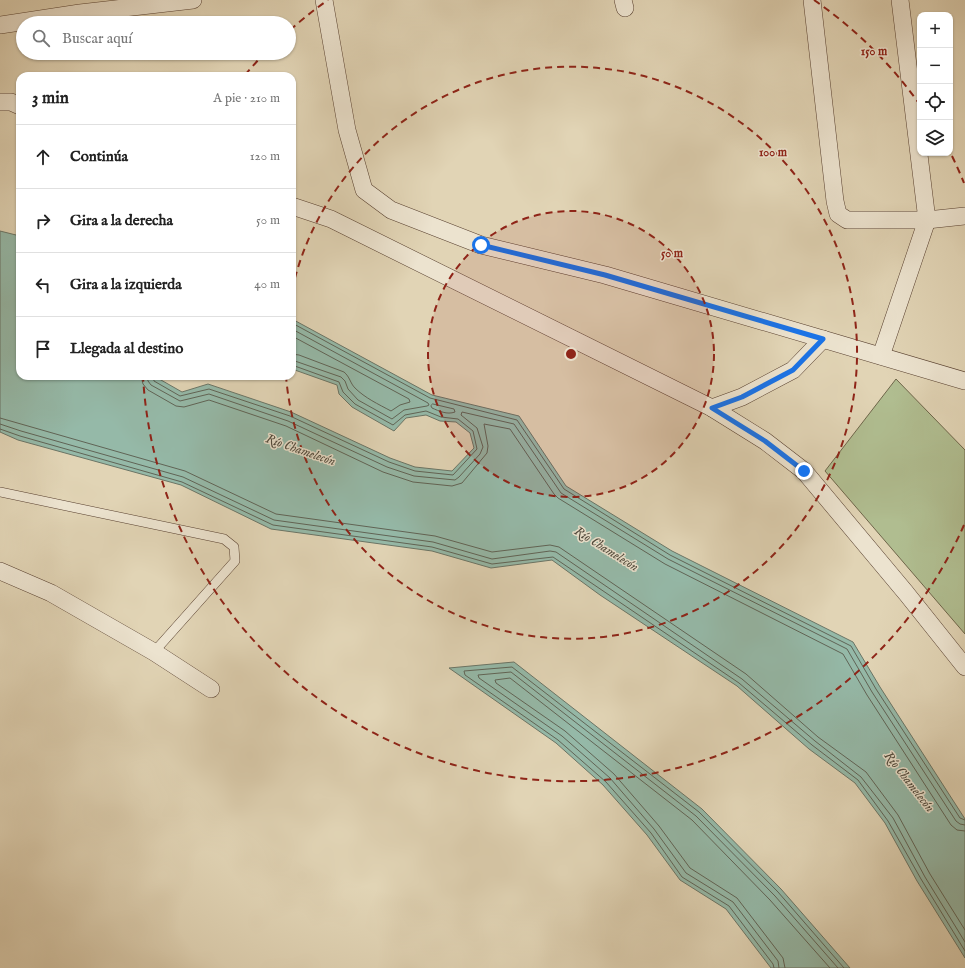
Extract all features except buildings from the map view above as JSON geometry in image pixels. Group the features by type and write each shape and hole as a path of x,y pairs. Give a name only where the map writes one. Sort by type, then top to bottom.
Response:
{"street":[{"path":"37,16 78,6 193,0"},
{"path":"324,0 347,130 364,190 391,210 481,245 605,275 965,381"},
{"path":"812,0 834,201 838,214 847,220 927,220 965,216"},
{"path":"881,356 927,220 900,0"},
{"path":"0,25 16,21"},
{"path":"0,102 11,102 16,104"},
{"path":"296,207 331,219 712,408 765,441 804,471 906,593 965,667"},
{"path":"712,408 742,397 793,370 823,339"},
{"path":"0,572 51,593 154,652 211,690"}],"lane":[{"path":"0,492 224,539 234,547 235,561 154,652"}],"shaded area":[{"path":"896,379 965,450 965,634 825,471"}],"water":[{"name":"Río Chamelecón","path":"0,231 16,235 16,380 161,380 182,392 208,384 291,412 390,458 415,467 452,471 474,448 470,433 456,422 440,421 426,415 406,418 394,431 352,407 339,394 337,385 296,370 296,321 432,395 519,416 566,486 672,551 853,642 880,687 965,819 965,958 917,881 885,823 855,783 809,749 737,686 600,595 552,560 491,568 432,551 271,529 181,485 18,440 0,432"},
{"path":"514,662 702,809 781,889 850,968 771,968 726,909 680,880 647,835 603,785 556,743 449,668"}],"route":[{"path":"481,245 605,275 823,339 793,370 742,397 712,408 765,441 804,471"}]}
